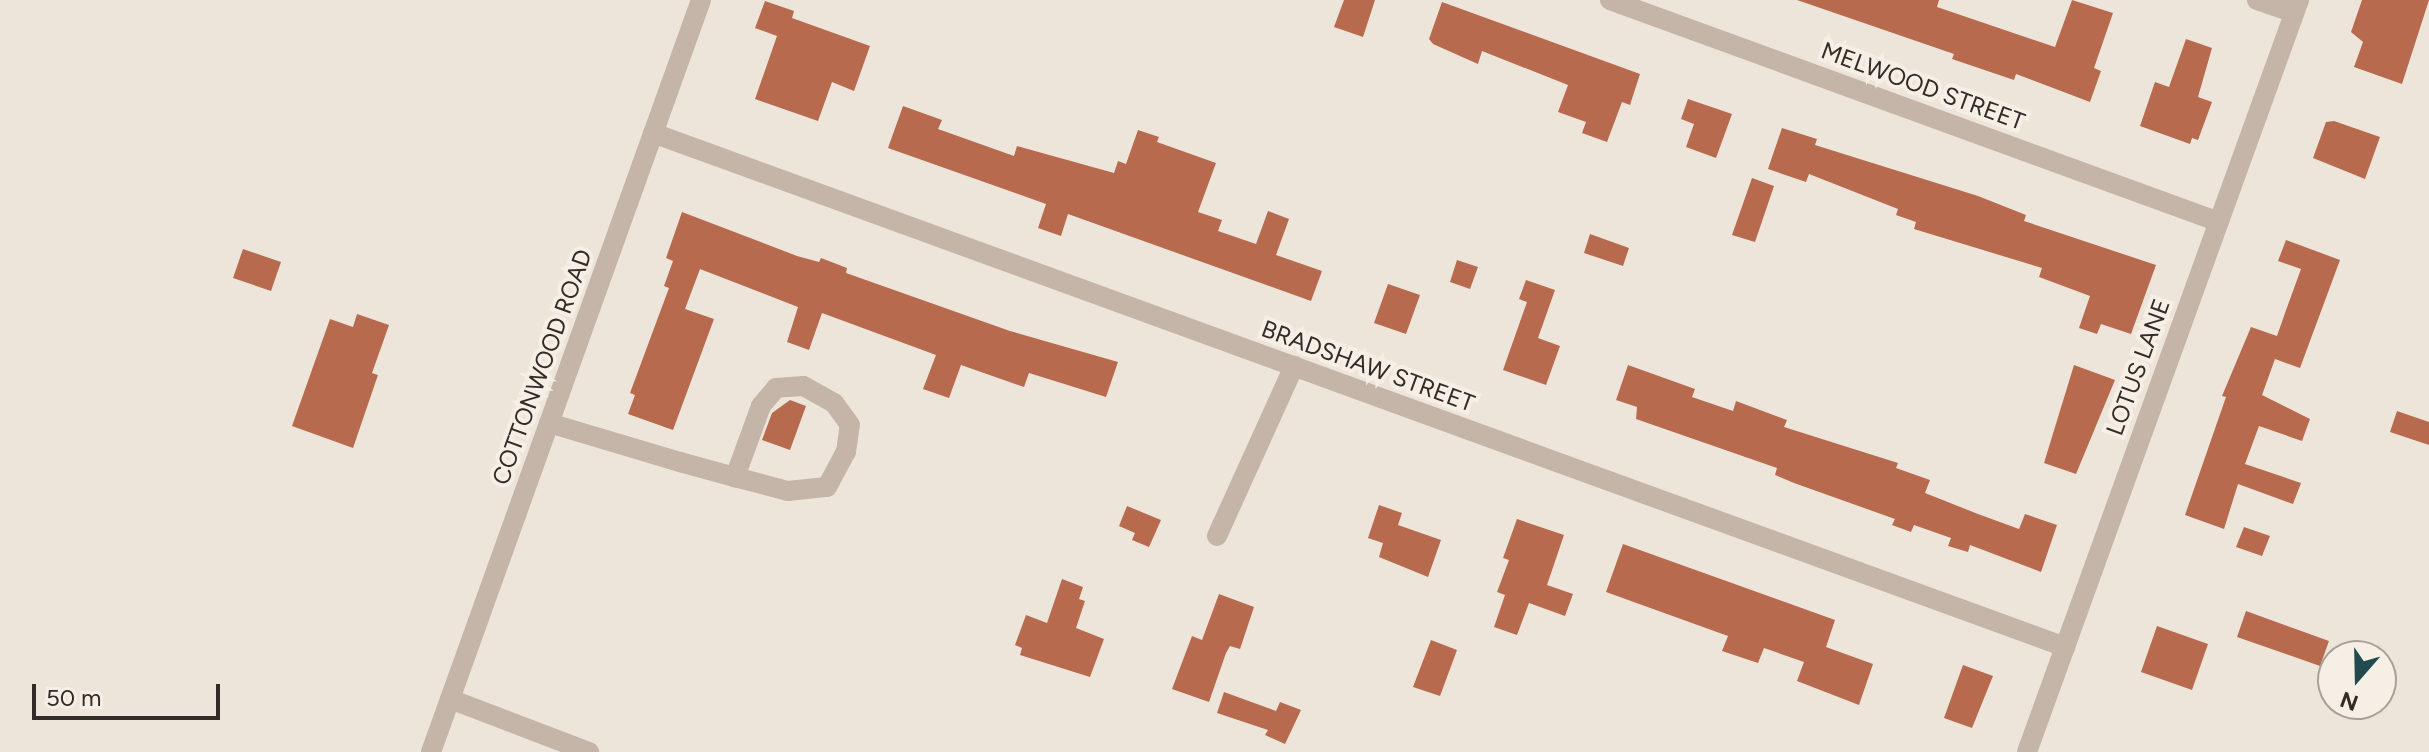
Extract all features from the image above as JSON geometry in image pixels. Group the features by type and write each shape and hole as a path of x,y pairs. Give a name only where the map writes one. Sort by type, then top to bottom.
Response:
{"street":[{"name":"COTTONWOOD ROAD","path":"431,752 701,0"},
{"name":"MELWOOD STREET","path":"1610,0 2219,222"},
{"path":"2257,0 2297,7"},
{"name":"LOTUS LANE","path":"2027,752 2297,7"},
{"name":"BRADSHAW STREET","path":"653,133 2065,647"},
{"path":"1217,536 1294,366"},
{"path":"549,423 735,477 788,491 827,487 846,452 850,425 834,403 803,386 776,388 761,406 735,477"},
{"path":"450,699 589,752"}],"building":[{"path":"1344,0 1375,0 1363,37 1334,27"},
{"path":"1797,0 1939,0 1937,7 2055,47 2072,0 2113,13 2094,68 2101,71 2090,102 2016,74 2014,80 1952,59 1954,54"},
{"path":"2362,0 2429,0 2402,84 2354,67 2363,42 2351,32"},
{"path":"765,1 794,11 792,18 870,46 854,91 832,82 818,121 755,99 777,36 755,28"},
{"path":"1442,2 1640,74 1630,105 1622,102 1607,142 1582,133 1586,122 1558,112 1568,85 1482,51 1478,64 1433,44 1429,39"},
{"path":"2186,39 2212,48 2198,97 2212,102 2198,140 2192,138 2190,144 2140,126 2155,82 2169,87"},
{"path":"1688,99 1732,114 1716,158 1686,147 1694,124 1681,119"},
{"path":"903,106 942,120 938,129 1014,156 1017,146 1114,173 1118,161 1126,164 1138,130 1159,137 1157,142 1216,163 1198,212 1222,220 1218,231 1256,244 1268,211 1289,219 1276,255 1322,271 1311,301 1068,214 1061,236 1038,228 1046,204 888,148"},
{"path":"2334,121 2380,137 2365,179 2313,158 2326,122"},
{"path":"1782,128 1817,139 1815,145 1978,196 2026,215 2024,221 2156,265 2131,334 2101,324 2097,334 2079,328 2090,296 2039,277 2042,268 1914,229 1916,222 1896,215 1898,209 1809,174 1806,182 1768,169"},
{"path":"1752,178 1774,186 1755,242 1732,235"},
{"path":"682,212 797,256 819,262 821,258 847,268 846,273 1010,331 1118,362 1106,397 1029,373 1024,387 961,365 949,398 923,389 936,355 822,313 809,350 787,342 798,307 700,269 685,309 714,319 673,430 628,414 635,395 630,393 669,288 664,286 673,261 666,258"},
{"path":"1590,234 1629,248 1623,266 1584,253"},
{"path":"2286,240 2340,260 2300,368 2275,359 2262,395 2310,419 2302,441 2259,426 2245,464 2301,483 2293,504 2238,484 2224,529 2185,515 2226,397 2222,396 2251,327 2277,336 2301,269 2278,261"},
{"path":"243,249 281,262 271,291 233,278"},
{"path":"1457,260 1478,267 1470,289 1450,282"},
{"path":"1526,280 1555,290 1538,338 1560,346 1546,385 1503,370 1527,302 1519,299"},
{"path":"1388,284 1420,295 1406,334 1374,323"},
{"path":"357,314 389,325 372,373 378,375 353,448 292,426 330,319 353,327"},
{"path":"1628,365 1695,389 1692,397 1733,411 1736,401 1787,420 1784,427 1898,463 1896,468 1930,480 1925,493 1978,514 2019,529 2025,514 2057,525 2041,572 1970,545 1968,552 1948,546 1951,538 1914,525 1911,532 1892,525 1895,519 1775,475 1777,468 1636,419 1637,407 1616,400"},
{"path":"2074,365 2115,380 2076,474 2044,463"},
{"path":"790,400 806,406 790,450 762,440 772,413"},
{"path":"2397,411 2429,422 2429,445 2390,432"},
{"path":"1379,505 1402,513 1398,525 1441,540 1428,577 1379,557 1383,543 1368,538"},
{"path":"1127,506 1161,520 1149,547 1132,540 1135,533 1119,526"},
{"path":"1517,519 1564,535 1547,585 1573,594 1565,616 1529,603 1517,635 1494,627 1505,595 1497,592 1509,560 1503,558"},
{"path":"2244,527 2270,536 2262,556 2236,547"},
{"path":"1623,544 1835,620 1826,647 1873,664 1859,705 1797,681 1804,662 1764,648 1758,663 1722,651 1728,636 1606,592"},
{"path":"1062,579 1083,587 1079,599 1085,601 1076,628 1104,639 1090,677 1020,655 1022,648 1015,645 1026,615 1047,623"},
{"path":"1219,594 1254,607 1240,649 1230,646 1226,653 1209,702 1172,689 1192,636 1202,640"},
{"path":"2246,611 2326,640 2317,640 2317,665 2237,637"},
{"path":"2157,626 2208,644 2192,690 2141,672"},
{"path":"1431,640 1457,650 1440,696 1413,687"},
{"path":"1963,665 1993,676 1972,728 1944,718"},
{"path":"1224,692 1276,711 1280,702 1301,710 1285,744 1265,735 1268,730 1217,713"}]}
